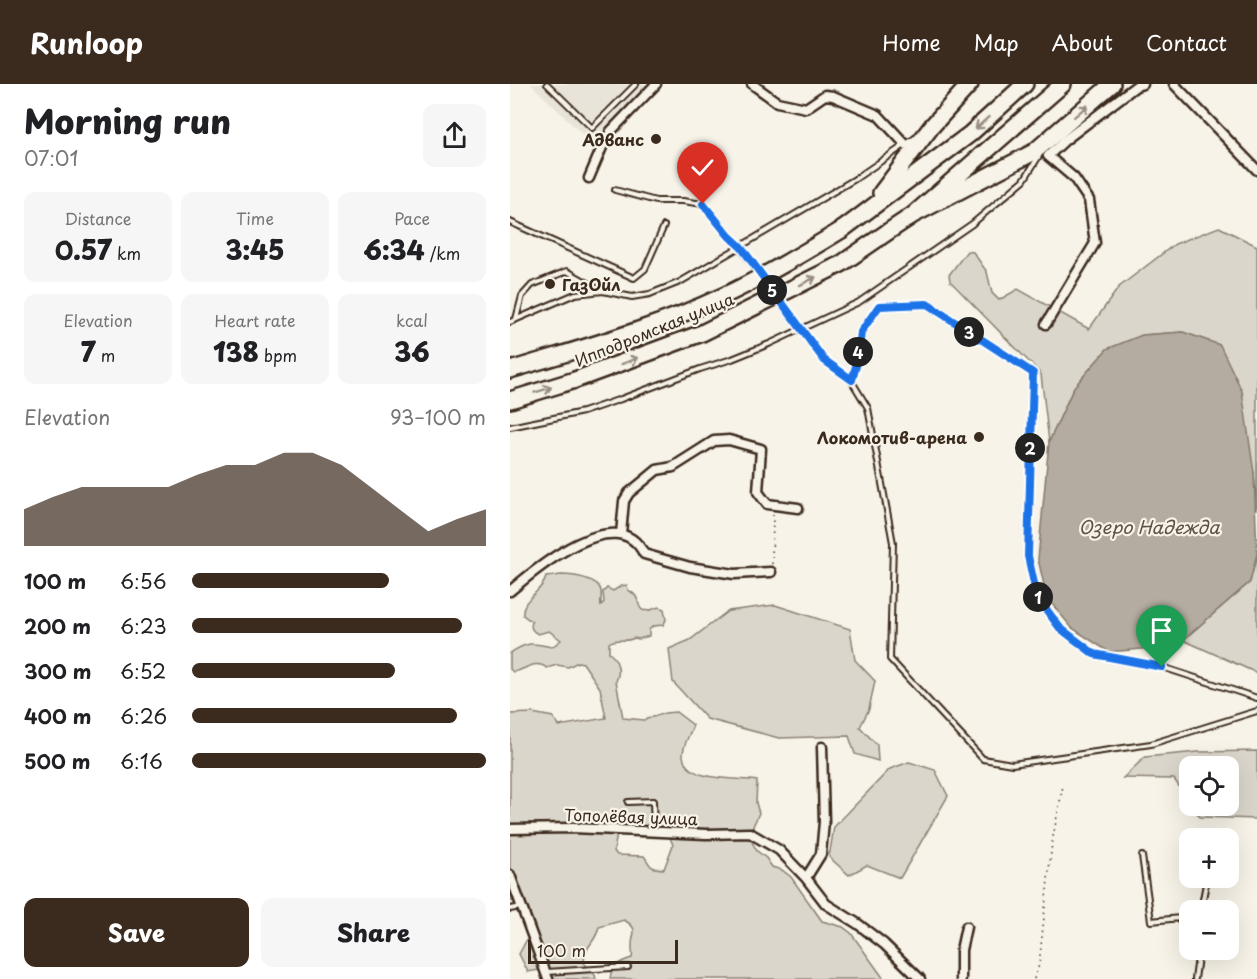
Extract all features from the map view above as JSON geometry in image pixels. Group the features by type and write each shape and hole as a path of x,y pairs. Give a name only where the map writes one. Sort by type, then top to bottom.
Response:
{"highway":[{"name":"Ипподромская улица","path":"510,370 607,341 695,309 759,278 843,229 970,134 1025,84"},
{"name":"Ипподромская улица","path":"510,400 575,381 648,355 722,324 841,264 913,215 1063,84"},
{"path":"913,215 1034,152 1112,84"},
{"path":"864,213 891,183 964,86"}],"street":[{"path":"589,178 611,131 656,84"},
{"path":"752,84 777,102 806,108 825,95 832,96 878,116 905,144"},
{"path":"1046,324 1095,243 1089,200 1074,178 1048,156 1065,140 1136,86 1143,84"},
{"path":"1177,86 1257,170"},
{"path":"621,534 624,501 629,493 657,470 673,467 714,441 729,440 761,449 758,492 767,504 798,508"},
{"path":"510,591 533,572 583,540 603,534 621,534 640,544 644,554 690,567 734,574 771,572"},
{"path":"822,747 824,822 821,854 806,878 826,904 884,944 920,979"},
{"name":"Тополёвая улица","path":"510,829 573,828 706,834 750,833 779,850 806,878"},
{"path":"510,875 547,975"},
{"path":"961,979 960,950 966,927"}],"lane":[{"path":"548,84 592,128 636,84"},
{"path":"516,320 522,296 532,285 567,271 603,291 632,297 650,294 680,282 855,179 933,126"},
{"path":"510,428 583,412 621,399 760,348 860,303 972,224 1024,180 1051,137"},
{"path":"615,190 656,201 703,204 741,247 824,360 852,380 868,408 893,543 890,659 982,759 1012,764 1151,744 1257,711"},
{"path":"510,222 634,278 645,269 664,226"},
{"path":"510,322 575,294 603,291"},
{"path":"852,380 858,359 861,332 879,306 927,304 1033,373 1028,556 1037,597 1060,628 1094,654 1162,667 1257,698"},
{"path":"628,802 653,801 654,832"},
{"path":"1142,856 1151,921 1179,918"},
{"path":"510,909 522,907"},
{"path":"1196,979 1197,960"},
{"path":"547,975 628,967"}],"path":[{"path":"771,572 773,505"},
{"path":"1034,979 1039,965 1052,842 1062,786"}],"shaded area":[{"path":"531,84 650,84 592,144"},
{"path":"1219,227 1257,246 1257,510 1254,473 1220,345 1182,332 1142,335 1074,387 1049,442 1041,374 950,281 949,275 967,251 973,252 987,272 992,293 999,300 1018,289 1089,329 1119,287 1175,244"},
{"path":"1257,554 1257,673 1183,640 1250,582"},
{"path":"566,575 590,580 601,591 601,606 604,602 603,592 607,588 613,591 627,585 628,590 634,594 644,611 659,607 664,609 666,620 663,625 653,626 649,630 649,636 639,639 615,640 609,643 609,653 618,666 616,681 623,718 644,720 676,712 693,725 683,756 686,765 693,771 714,777 757,781 756,803 759,813 750,833 757,851 772,867 782,870 791,877 822,921 843,927 851,933 884,979 610,979 614,967 632,958 634,929 624,920 599,927 586,952 584,963 596,979 542,979 539,970 528,972 519,954 526,941 536,934 525,903 510,901 510,714 532,713 553,717 559,726 606,718 600,688 583,663 578,662 568,667 557,665 547,668 534,665 513,672 510,669 510,653 521,646 530,644 552,647 561,640 549,631 536,633 531,628 532,622 523,615 525,604 541,587 546,577","holes":["633,826 667,830 673,845 664,869 651,866 644,856 617,855 614,851 618,828"]},
{"path":"775,605 850,629 855,660 875,681 869,709 860,727 877,745 878,761 855,754 849,736 779,738 707,719 673,682 669,649 690,640 728,611"},
{"path":"1257,751 1257,819 1199,816 1239,816 1239,756 1179,756 1179,786 1174,779 1123,778 1145,757 1198,752"},
{"path":"909,762 935,770 948,796 900,878 867,865 849,875 829,857 834,827 890,769"}],"water":[{"name":"Озеро Надежда","path":"1183,332 1220,345 1242,391 1254,473 1257,554 1250,582 1183,640 1142,649 1109,652 1072,628 1047,598 1038,559 1049,442 1074,387 1107,349 1142,335"}],"place":[{"name":"Адванс","path":"656,139"},
{"name":"ГазОйл","path":"550,284"},
{"name":"Локомотив-арена","path":"979,437"}],"route":[{"path":"703,204 741,247 824,360 852,380 858,359 861,332 879,306 927,304 1033,373 1028,556 1037,597 1060,628 1094,654 1162,667"}]}
